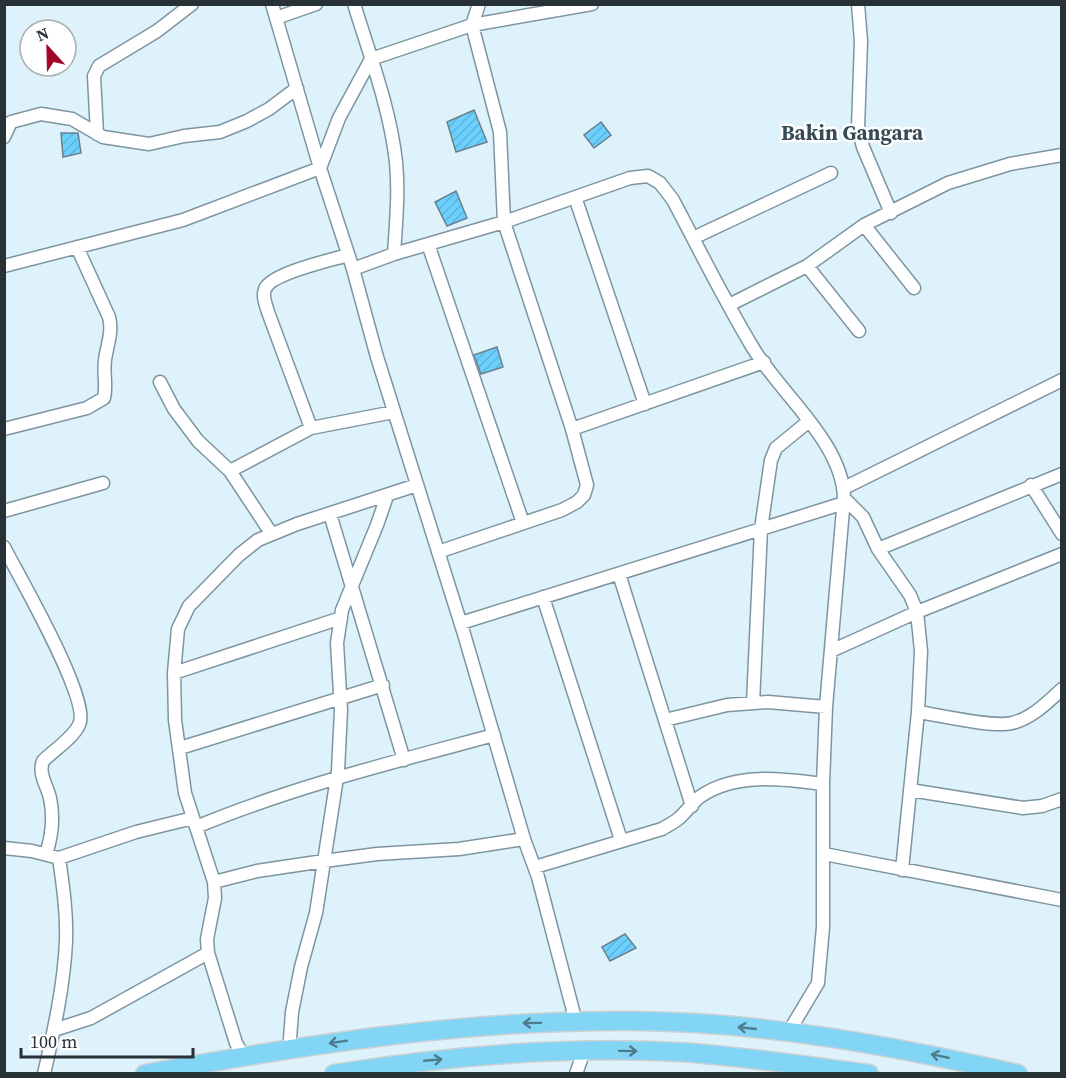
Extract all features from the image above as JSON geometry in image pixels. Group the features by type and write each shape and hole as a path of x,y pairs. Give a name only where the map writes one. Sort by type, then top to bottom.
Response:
{"main road":[{"path":"145,1074 373,1036 497,1024 637,1021 736,1027 788,1033 922,1052 1018,1074"},
{"path":"334,1074 396,1064 497,1054 584,1051 678,1052 869,1074"}],"street":[{"path":"97,134 94,76 99,66 157,31 192,4"},
{"path":"272,4 394,412 461,623 524,839 535,867 576,1022"},
{"path":"276,18 316,4"},
{"path":"354,4 389,122 396,161 398,199 394,254"},
{"path":"438,552 562,510 577,502 584,495 587,485 572,429 504,222 500,132 472,25 478,4"},
{"path":"4,266 183,220 320,168 339,118 371,59 472,25 592,4"},
{"path":"858,4 861,41 858,128 863,147 891,213"},
{"path":"4,137 8,118 41,114 72,118 97,134 121,141 149,144 184,136 220,132 269,109 297,88"},
{"path":"729,305 807,266 864,225 948,183 1010,164 1062,155"},
{"path":"693,238 831,173"},
{"path":"353,269 394,254 504,222 611,183 648,176 660,183 673,200 755,351 809,421 840,470 844,496 826,707 823,784 823,927 818,983 788,1033"},
{"path":"575,197 645,404"},
{"path":"864,225 914,288"},
{"path":"428,244 523,523"},
{"path":"4,429 87,408 104,398 106,391 105,360 111,326 77,247"},
{"path":"311,428 268,312 264,290 278,278 348,255"},
{"path":"807,266 860,331"},
{"path":"572,429 764,362"},
{"path":"461,623 761,529 844,496 1062,380"},
{"path":"160,382 174,409 198,441 230,471 271,533"},
{"path":"230,471 311,428 394,412"},
{"path":"753,703 761,529 773,454 783,441 809,421"},
{"path":"878,549 1062,474"},
{"path":"4,511 103,483"},
{"path":"244,1057 236,1043 208,953 207,939 215,898 214,882 185,793 175,720 174,673 178,629 189,606 239,555 258,540 271,533 417,485"},
{"path":"1031,485 1062,534"},
{"path":"294,1049 290,1039 292,1012 301,967 316,913 337,778 340,699 337,643 341,618 387,496"},
{"path":"844,496 863,518 878,549 910,595 917,612 921,651 918,711 902,870"},
{"path":"330,514 404,760"},
{"path":"4,547 52,637 77,700 81,717 80,725 43,761 41,766 40,771 50,797 52,817 51,839 46,854"},
{"path":"831,651 917,612 1062,554"},
{"path":"619,574 692,806"},
{"path":"543,597 621,840"},
{"path":"174,673 341,618"},
{"path":"180,748 383,685"},
{"path":"918,711 989,723 1010,724 1023,719 1047,703 1062,688"},
{"path":"665,720 728,705 768,702 826,707"},
{"path":"4,848 32,850 59,858 136,832 195,823 337,778 494,735"},
{"path":"535,867 662,829 677,820 700,797 715,789 763,778 823,784"},
{"path":"910,790 1023,808 1042,806 1062,799"},
{"path":"214,882 324,861 377,854 459,849 524,839"},
{"path":"824,854 1062,900"},
{"path":"44,1074 62,984 66,940 59,858"},
{"path":"54,1030 91,1018 208,953"},
{"path":"576,1074 584,1051"}],"building":[{"path":"474,110 487,142 456,152 447,122"},
{"path":"601,122 611,135 594,148 584,135"},
{"path":"61,133 78,133 81,153 63,157"},
{"path":"456,191 467,218 447,226 435,202"},
{"path":"497,347 503,367 481,374 474,355"},
{"path":"625,934 636,948 610,961 602,947"}],"district":[{"name":"Bakin Gangara","path":"852,132"}]}
